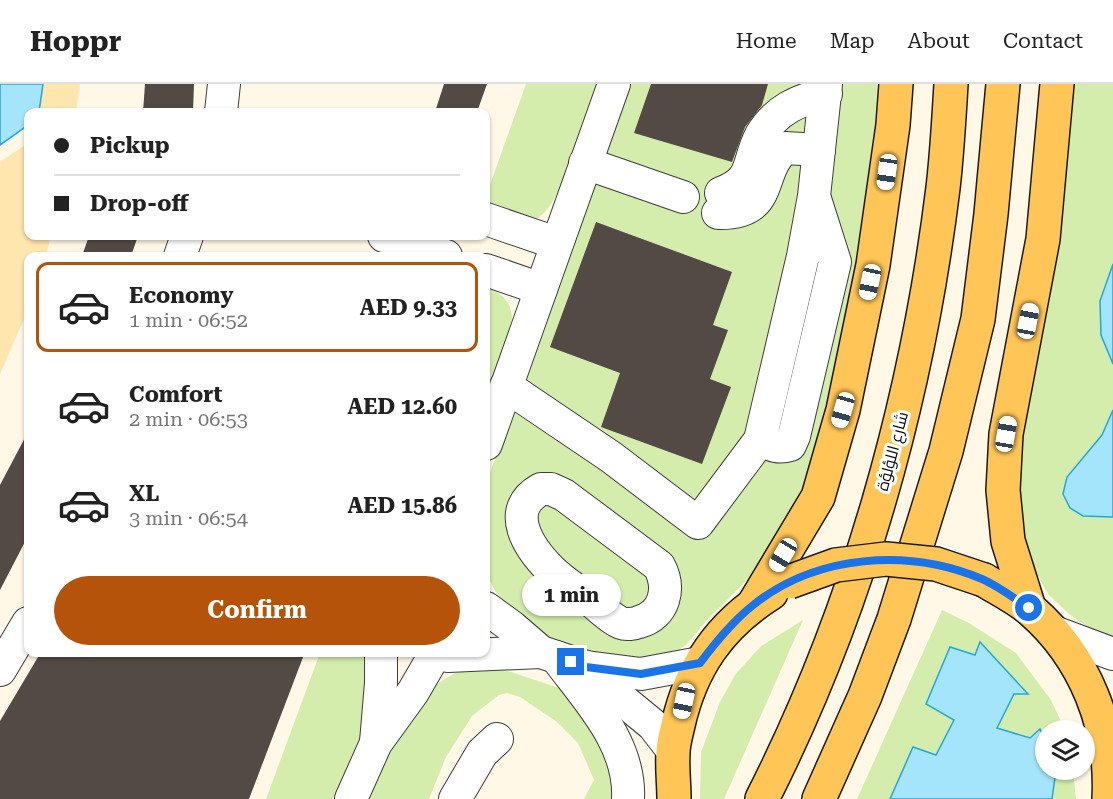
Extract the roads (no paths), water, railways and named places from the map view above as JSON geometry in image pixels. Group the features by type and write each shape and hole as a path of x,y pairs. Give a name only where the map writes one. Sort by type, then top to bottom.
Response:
{"main road":[{"path":"754,604 818,497 843,410 873,266 893,125 896,84"},
{"name":"شارع اللؤلؤة","path":"762,799 822,666 874,516 901,421 926,303 943,187 951,84"},
{"path":"819,799 865,696 894,619 946,451 978,320 992,214 1003,84"},
{"path":"1029,608 1008,541 1003,490 1006,434 1043,239 1057,84"},
{"path":"674,799 673,751 684,701 700,663 724,632 754,604 789,582 836,565 886,558 936,564 984,580 1029,608 1054,632 1080,668 1099,709 1109,753 1111,796"}],"street":[{"path":"221,108 224,84"},
{"path":"490,433 614,84"},
{"path":"506,387 611,457 698,523 760,440 803,256 814,196 826,89"},
{"path":"819,150 785,148 777,155 766,185 756,201 742,211 730,213 720,203 744,181 760,137 770,122 789,106 826,89"},
{"path":"585,163 683,197"},
{"path":"490,220 556,243"},
{"path":"396,240 434,252"},
{"path":"490,271 541,289"},
{"path":"546,489 564,495 659,566 666,591 661,605 653,615 641,622 624,623 551,571 529,544 521,518 522,511 535,492 546,489"},
{"path":"490,611 549,654 600,714 617,746 626,770 628,799"},
{"path":"0,670 24,630"},
{"path":"1054,632 1113,654"},
{"path":"490,655 549,654 586,667 641,674 700,663"},
{"path":"376,743 381,657"},
{"path":"409,657 415,660 437,657"},
{"path":"351,799 376,743 413,692 443,657"},
{"path":"586,667 653,725 673,751"},
{"path":"455,799 482,753 497,739"}],"water":[{"path":"0,84 43,84 40,108 24,108 24,128 0,145"},
{"path":"1113,264 1113,364 1101,335 1100,301"},
{"path":"1113,410 1113,517 1083,516 1070,508 1063,494 1067,477 1102,435"},
{"path":"980,642 1028,694 1014,694 997,728 1030,738 1035,734 1035,780 1055,780 1052,799 890,799 913,747 936,755 954,720 926,704 950,647 975,655"}]}
